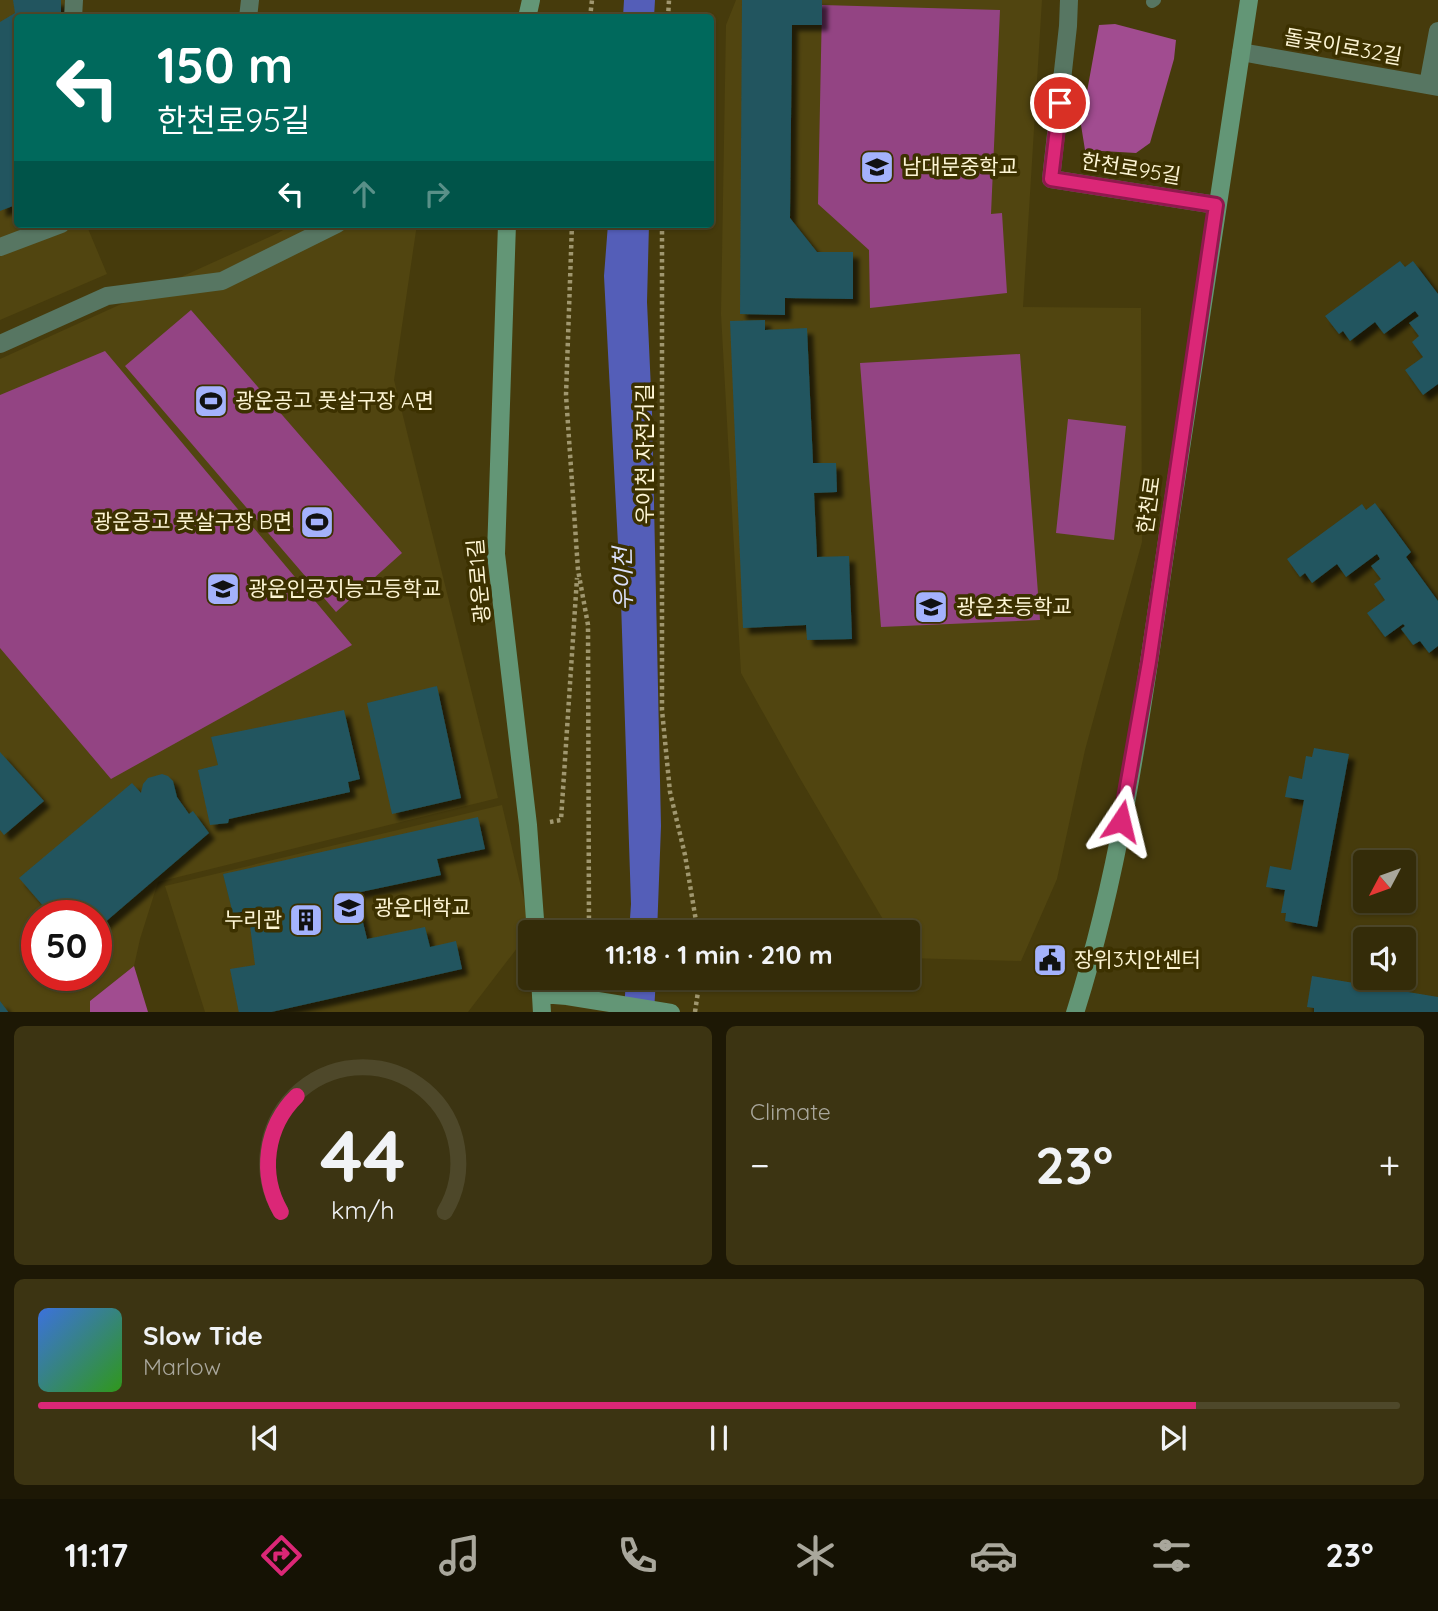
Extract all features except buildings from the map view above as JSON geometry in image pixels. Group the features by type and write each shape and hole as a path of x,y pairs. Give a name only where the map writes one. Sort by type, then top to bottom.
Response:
{"main road":[{"name":"한천로","path":"1074,1012 1112,874 1149,662 1249,0"},
{"name":"광운로1길","path":"507,228 496,554 528,825 535,920"},
{"path":"540,990 542,1012"},
{"path":"551,990 567,996 665,1012"}],"street":[{"name":"한천로95길","path":"1069,0 1051,179 1216,205"},
{"path":"1433,86 1438,31"},
{"name":"돌곶이로32길","path":"1241,52 1433,86"},
{"path":"0,247 50,228"},
{"path":"0,344 107,296 222,281 329,228"}],"path":[{"path":"572,228 566,395 578,570 588,625 589,920"},
{"name":"우이천 자전거길","path":"662,228 662,710 670,792 685,855 696,920"},
{"path":"528,825 561,820 578,570"},
{"path":"695,1012 698,990"}],"shaded area":[{"path":"0,0 76,0 75,14 14,14 14,228 88,228 107,274 0,320"},
{"name":"광운초등학교","path":"736,0 1042,0 1023,307 1141,308 1142,542 1085,750 1057,879 1021,961 920,958 920,920 883,920 741,673 721,314 726,25"},
{"path":"822,5 1000,10 991,214 1002,213 1007,293 870,308 869,250 818,204"},
{"path":"1115,24 1176,40 1174,59 1150,143 1136,153 1085,150 1081,125 1099,25"},
{"name":"광운인공지능고등학교","path":"286,228 416,228 394,380 498,798 158,882 134,966 112,984 112,900 21,900 21,991 103,991 90,1001 90,1012 0,1012 0,359"},
{"path":"191,310 402,553 336,612 125,366"},
{"path":"105,351 352,645 111,779 0,648 0,395"},
{"path":"1020,354 1040,620 881,627 860,363"},
{"path":"1068,419 1126,426 1114,540 1056,533"},
{"name":"광운대학교","path":"502,805 529,920 518,920 518,947 468,1012 205,1012 165,886"},
{"path":"134,966 148,1012 90,1012 90,1001 103,991 112,991 112,984"}],"water":[{"path":"624,0 655,0 654,14 623,14"},
{"name":"우이천","path":"608,228 649,228 647,302 661,826 657,920 630,920 621,602 604,276"},
{"path":"625,990 655,990 654,1012 624,1012"}],"place":[{"name":"남대문중학교","path":"877,167"},
{"name":"광운공고 풋살구장 A면","path":"211,401"},
{"name":"광운공고 풋살구장 B면","path":"317,522"},
{"name":"광운인공지능고등학교","path":"223,589"},
{"name":"광운초등학교","path":"931,607"},
{"name":"광운대학교","path":"349,908"},
{"name":"누리관","path":"306,920"},
{"name":"장위3치안센터","path":"1050,960"}],"route":[{"path":"1060,103 1051,179 1216,205 1149,662 1121,821"}]}
